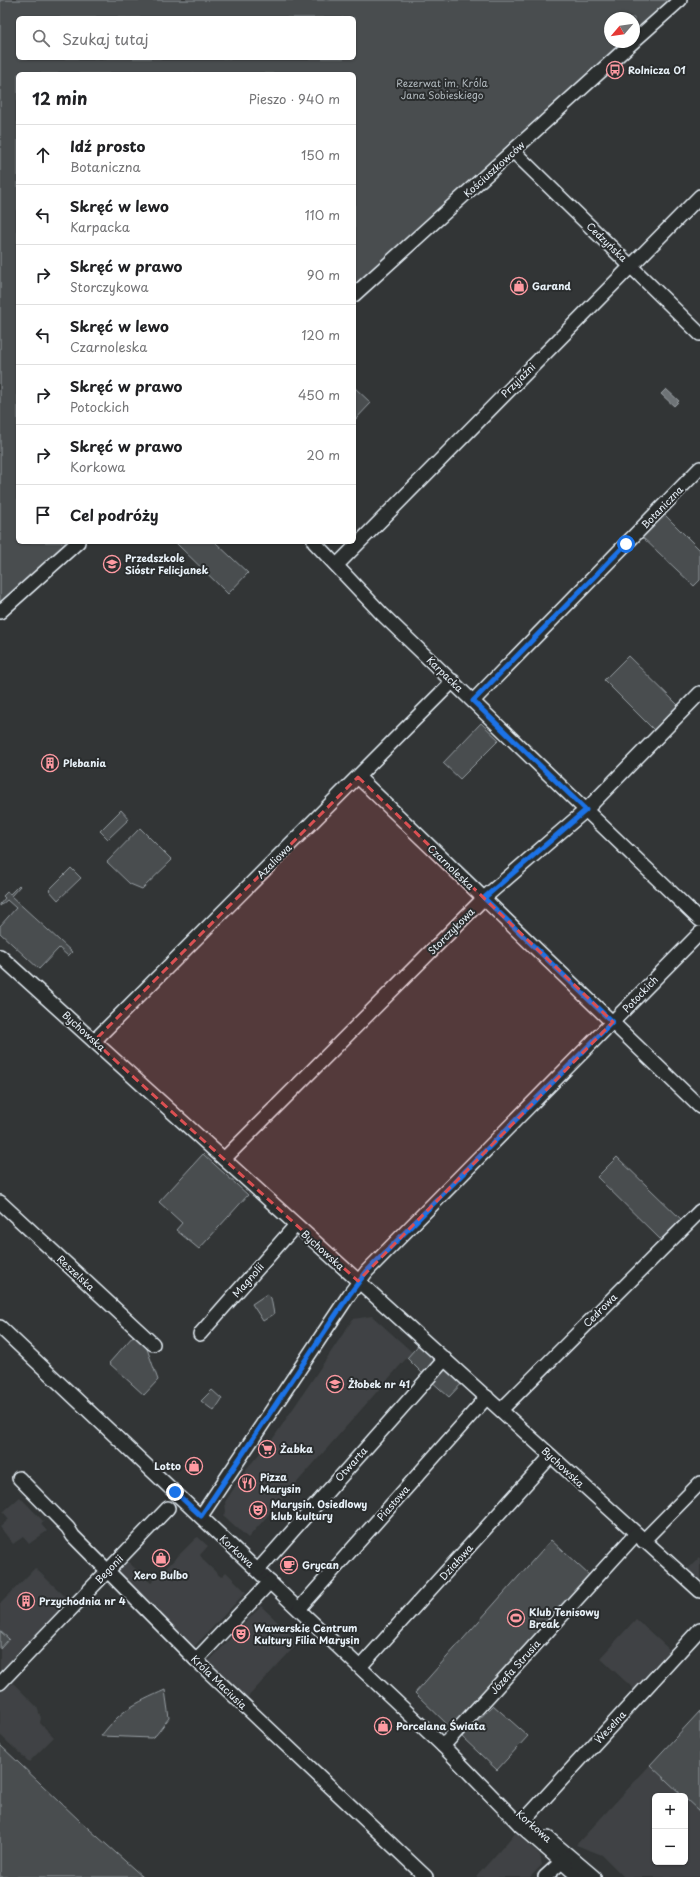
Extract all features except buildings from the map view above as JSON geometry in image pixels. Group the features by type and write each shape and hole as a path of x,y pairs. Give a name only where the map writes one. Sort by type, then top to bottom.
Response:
{"street":[{"name":"Kościuszkowców","path":"640,37 680,0"},
{"name":"Kościuszkowców","path":"356,293 627,48"},
{"name":"Cedzyńska","path":"513,151 700,334"},
{"name":"Przyjaźni","path":"338,565 700,196"},
{"name":"Botaniczna","path":"473,701 700,468"},
{"path":"0,612 76,544"},
{"name":"Karpacka","path":"316,544 338,565 382,614 700,920"},
{"name":"Azaliowa","path":"94,1041 453,681"},
{"name":"Storczykowa","path":"224,1159 484,898 586,810 700,692"},
{"name":"Czarnoleska","path":"358,777 700,1107"},
{"name":"Potockich","path":"201,1516 358,1281 700,933"},
{"name":"Bychowska","path":"0,956 700,1591"},
{"name":"Reszelska","path":"0,1202 153,1344"},
{"name":"Cedrowa","path":"501,1410 700,1211"},
{"name":"Magnolii","path":"200,1334 296,1225"},
{"name":"Korkowa","path":"0,1327 523,1822 565,1859 594,1877"},
{"name":"Otwarta","path":"258,1570 445,1359"},
{"name":"Piastowa","path":"299,1610 487,1397"},
{"name":"Działowa","path":"360,1667 551,1456"},
{"name":"Króla Maciusia","path":"19,1478 107,1571 196,1660 426,1877"},
{"name":"Józefa Strusia","path":"443,1746 639,1537 700,1483"},
{"name":"Begonii","path":"0,1683 168,1508"},
{"path":"196,1660 270,1582"},
{"name":"Weselna","path":"523,1822 700,1629"},
{"path":"545,1877 565,1859"},
{"name":"Korkowa","path":"565,1859 579,1877"}],"highlighted area":[{"path":"358,777 613,1022 358,1281 94,1041"}],"shaded area":[{"path":"666,389 679,401 674,406 661,394"},
{"path":"372,1316 412,1352 248,1538 223,1515 226,1512 225,1502 247,1468 274,1437 353,1319"},
{"path":"20,1497 44,1522 41,1524 47,1531 29,1544 23,1537 13,1544 0,1527 9,1519 3,1512"},
{"path":"198,1537 208,1546 200,1555 205,1562 221,1577 226,1572 246,1592 194,1647 115,1569 125,1559 151,1583"},
{"path":"700,1557 700,1582 687,1570"},
{"path":"35,1568 69,1600 0,1672 0,1649 9,1639 0,1631 0,1604"},
{"path":"261,1606 299,1642 247,1698 209,1661"},
{"path":"636,1619 672,1652 636,1691 600,1658"},
{"path":"13,1683 37,1707 41,1718 40,1723 54,1737 29,1762 0,1735 0,1691"},
{"path":"650,1765 680,1793 652,1793 652,1865 688,1865 688,1801 700,1812 700,1877 624,1877 602,1855 576,1845"},
{"path":"516,1832 540,1855 542,1865 530,1877 476,1877"}],"green space":[{"name":"Rezerwat im. Króla Jana Sobieskiego","path":"0,0 670,0 640,28 640,12 604,12 604,48 617,48 356,284 356,72 16,72 16,544 68,544 0,606"},
{"path":"356,389 371,403 356,419"},
{"path":"664,514 700,550 700,580 694,586 641,536"},
{"path":"177,544 217,544 248,573 228,594"},
{"path":"628,656 678,705 654,730 604,680"},
{"path":"481,723 499,740 460,779 443,763"},
{"path":"121,810 129,819 108,839 100,831"},
{"path":"140,828 172,860 142,889 130,884 107,862"},
{"path":"71,868 81,878 58,900 49,890"},
{"path":"19,885 20,886 11,896 72,952 68,956 59,948 39,969 0,933 0,926 16,908 7,900 0,906 5,898 3,896 7,892 10,894"},
{"path":"203,1154 248,1195 199,1249 176,1230 182,1223 159,1202"},
{"path":"617,1157 682,1220 661,1240 597,1177"},
{"path":"267,1294 271,1298 274,1314 263,1321 252,1304"},
{"path":"134,1335 146,1346 158,1380 144,1395 109,1363"},
{"path":"422,1341 438,1363 426,1377 407,1358"},
{"path":"444,1365 465,1380 449,1397 430,1380"},
{"path":"212,1390 222,1399 214,1411 201,1401"},
{"name":"Klub Tenisowy Break","path":"551,1540 589,1575 451,1728 415,1693"},
{"path":"0,1631 9,1639 0,1649"},
{"path":"165,1690 169,1718 156,1735 151,1738 101,1736 122,1713 145,1699"},
{"path":"493,1705 528,1736 497,1770 462,1737"},
{"path":"700,1711 700,1812 688,1801 688,1793 680,1793 650,1765"},
{"path":"0,1745 80,1821 143,1877 0,1877"}],"place":[{"name":"Rolnicza 01","path":"615,70"},
{"name":"Garand","path":"519,286"},
{"name":"Przedszkole Sióstr Felicjanek","path":"112,564"},
{"name":"Plebania","path":"50,763"},
{"name":"Żłobek nr 41","path":"335,1384"},
{"name":"Żabka","path":"267,1449"},
{"name":"Lotto","path":"194,1466"},
{"name":"Pizza Marysin","path":"247,1483"},
{"name":"Marysin. Osiedlowy klub kultury","path":"258,1510"},
{"name":"Xero Bulbo","path":"161,1558"},
{"name":"Grycan","path":"289,1565"},
{"name":"Przychodnia nr 4","path":"26,1601"},
{"name":"Klub Tenisowy Break","path":"516,1618"},
{"name":"Wawerskie Centrum Kultury Filia Marysin","path":"241,1634"},
{"name":"Porcelana Świata","path":"383,1726"}],"route":[{"path":"175,1492 201,1516 358,1281 612,1022 484,898 586,810 473,701 626,544"}]}
